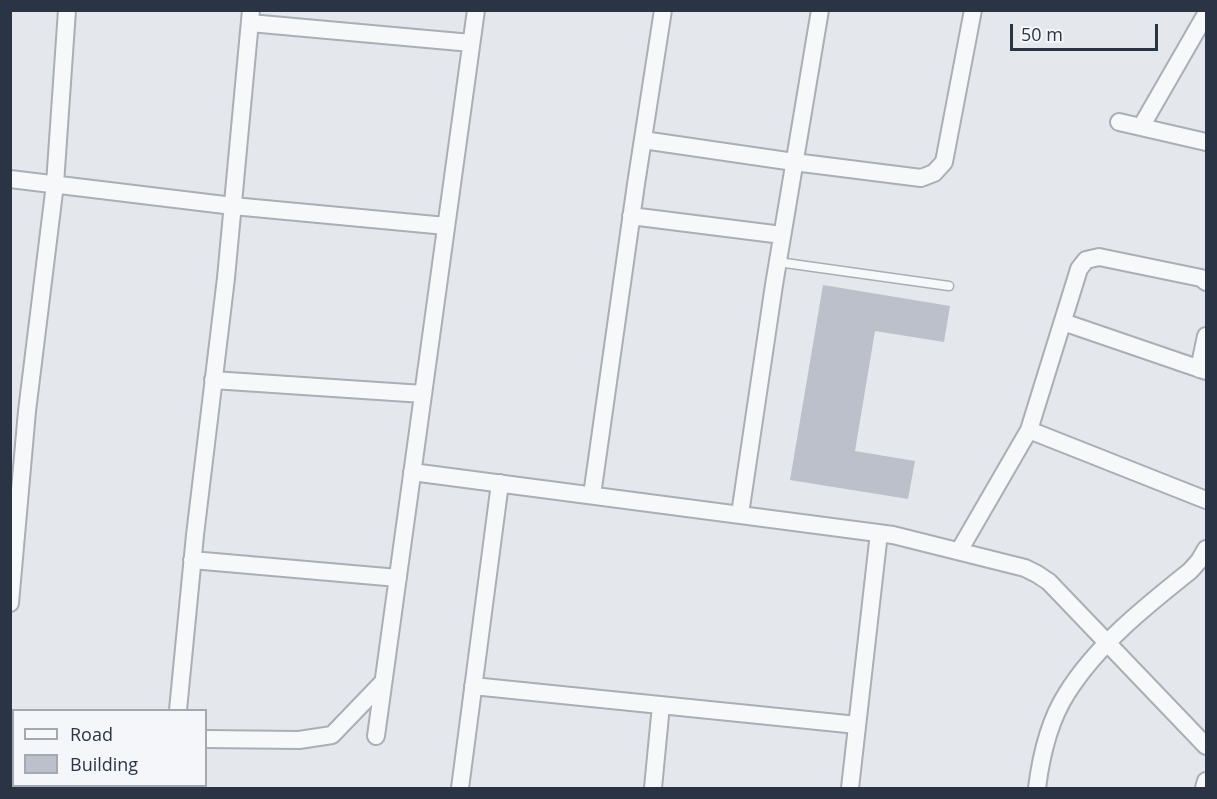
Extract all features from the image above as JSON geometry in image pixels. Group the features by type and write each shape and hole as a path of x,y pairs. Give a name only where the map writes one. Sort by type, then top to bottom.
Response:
{"street":[{"path":"10,603 27,411 55,184 67,10"},
{"path":"376,736 476,10"},
{"path":"592,495 631,216 663,10"},
{"path":"740,514 819,10"},
{"path":"643,140 921,178 934,173 944,162 973,10"},
{"path":"1141,127 1206,14"},
{"path":"178,709 192,560 233,206 250,17 471,43"},
{"path":"1119,122 1206,142"},
{"path":"10,179 233,206 446,226"},
{"path":"631,216 782,235"},
{"path":"960,551 1029,430 1079,269 1086,260 1099,257 1201,278 1206,282"},
{"path":"1063,322 1203,370 1206,336"},
{"path":"213,380 423,394"},
{"path":"1029,430 1206,500"},
{"path":"412,472 893,534 1025,568 1049,582 1206,746"},
{"path":"460,789 500,483"},
{"path":"850,789 879,533"},
{"path":"1037,789 1044,747 1066,693 1106,643 1190,571 1206,549"},
{"path":"192,560 398,578"},
{"path":"207,739 299,740 332,735 383,682"},
{"path":"473,686 857,725"},
{"path":"653,789 661,705"},
{"path":"1204,789 1206,781"}],"lane":[{"path":"778,262 949,286"}],"building":[{"path":"823,285 950,306 944,342 875,331 855,451 915,461 908,499 790,480"}]}
